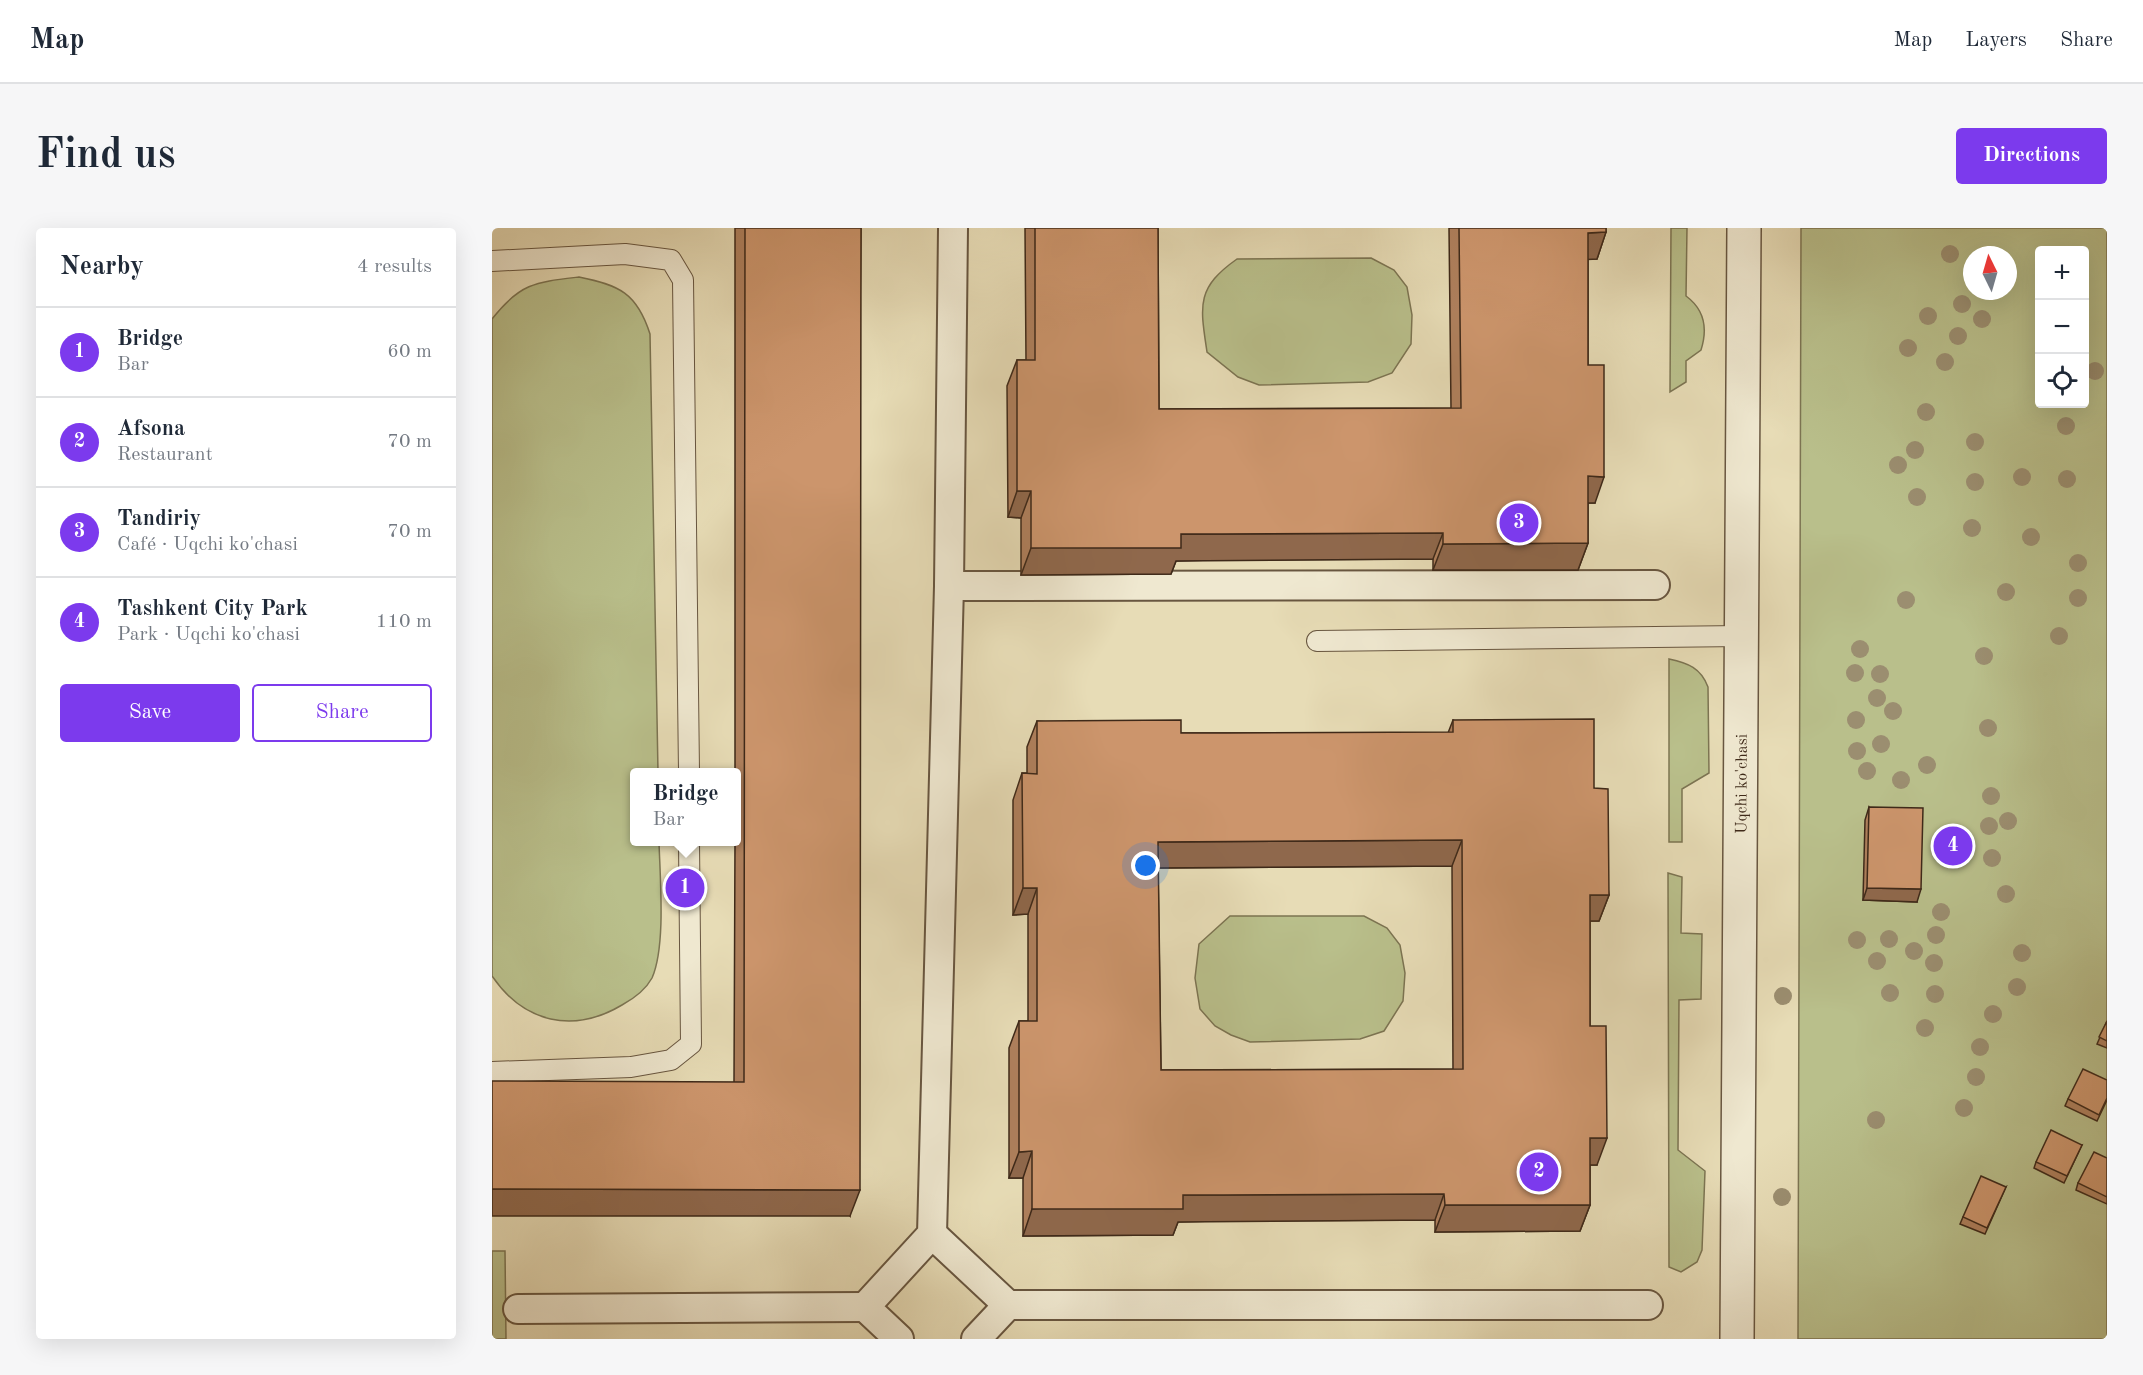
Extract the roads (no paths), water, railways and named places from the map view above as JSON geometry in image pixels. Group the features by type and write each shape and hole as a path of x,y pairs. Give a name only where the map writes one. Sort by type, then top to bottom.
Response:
{"street":[{"path":"865,1307 932,1234 949,586 953,228"},
{"name":"Uqchi ko'chasi","path":"1737,1339 1744,228"},
{"path":"949,586 1655,585"},
{"path":"932,1234 1008,1305 1648,1305"},
{"path":"976,1339 1008,1305"},
{"path":"518,1309 865,1307 899,1339"}],"lane":[{"path":"492,261 626,254 671,260 683,280 688,768"},
{"path":"1317,641 1742,636"},
{"path":"492,1072 632,1067 672,1060 691,1044 689,846"},
{"path":"1731,1339 1737,1339"}],"place":[{"name":"Tandiriy","path":"1519,523"},
{"name":"Tashkent City Park","path":"1953,846"},
{"name":"Bridge","path":"685,888"},
{"name":"Afsona","path":"1539,1172"}]}
